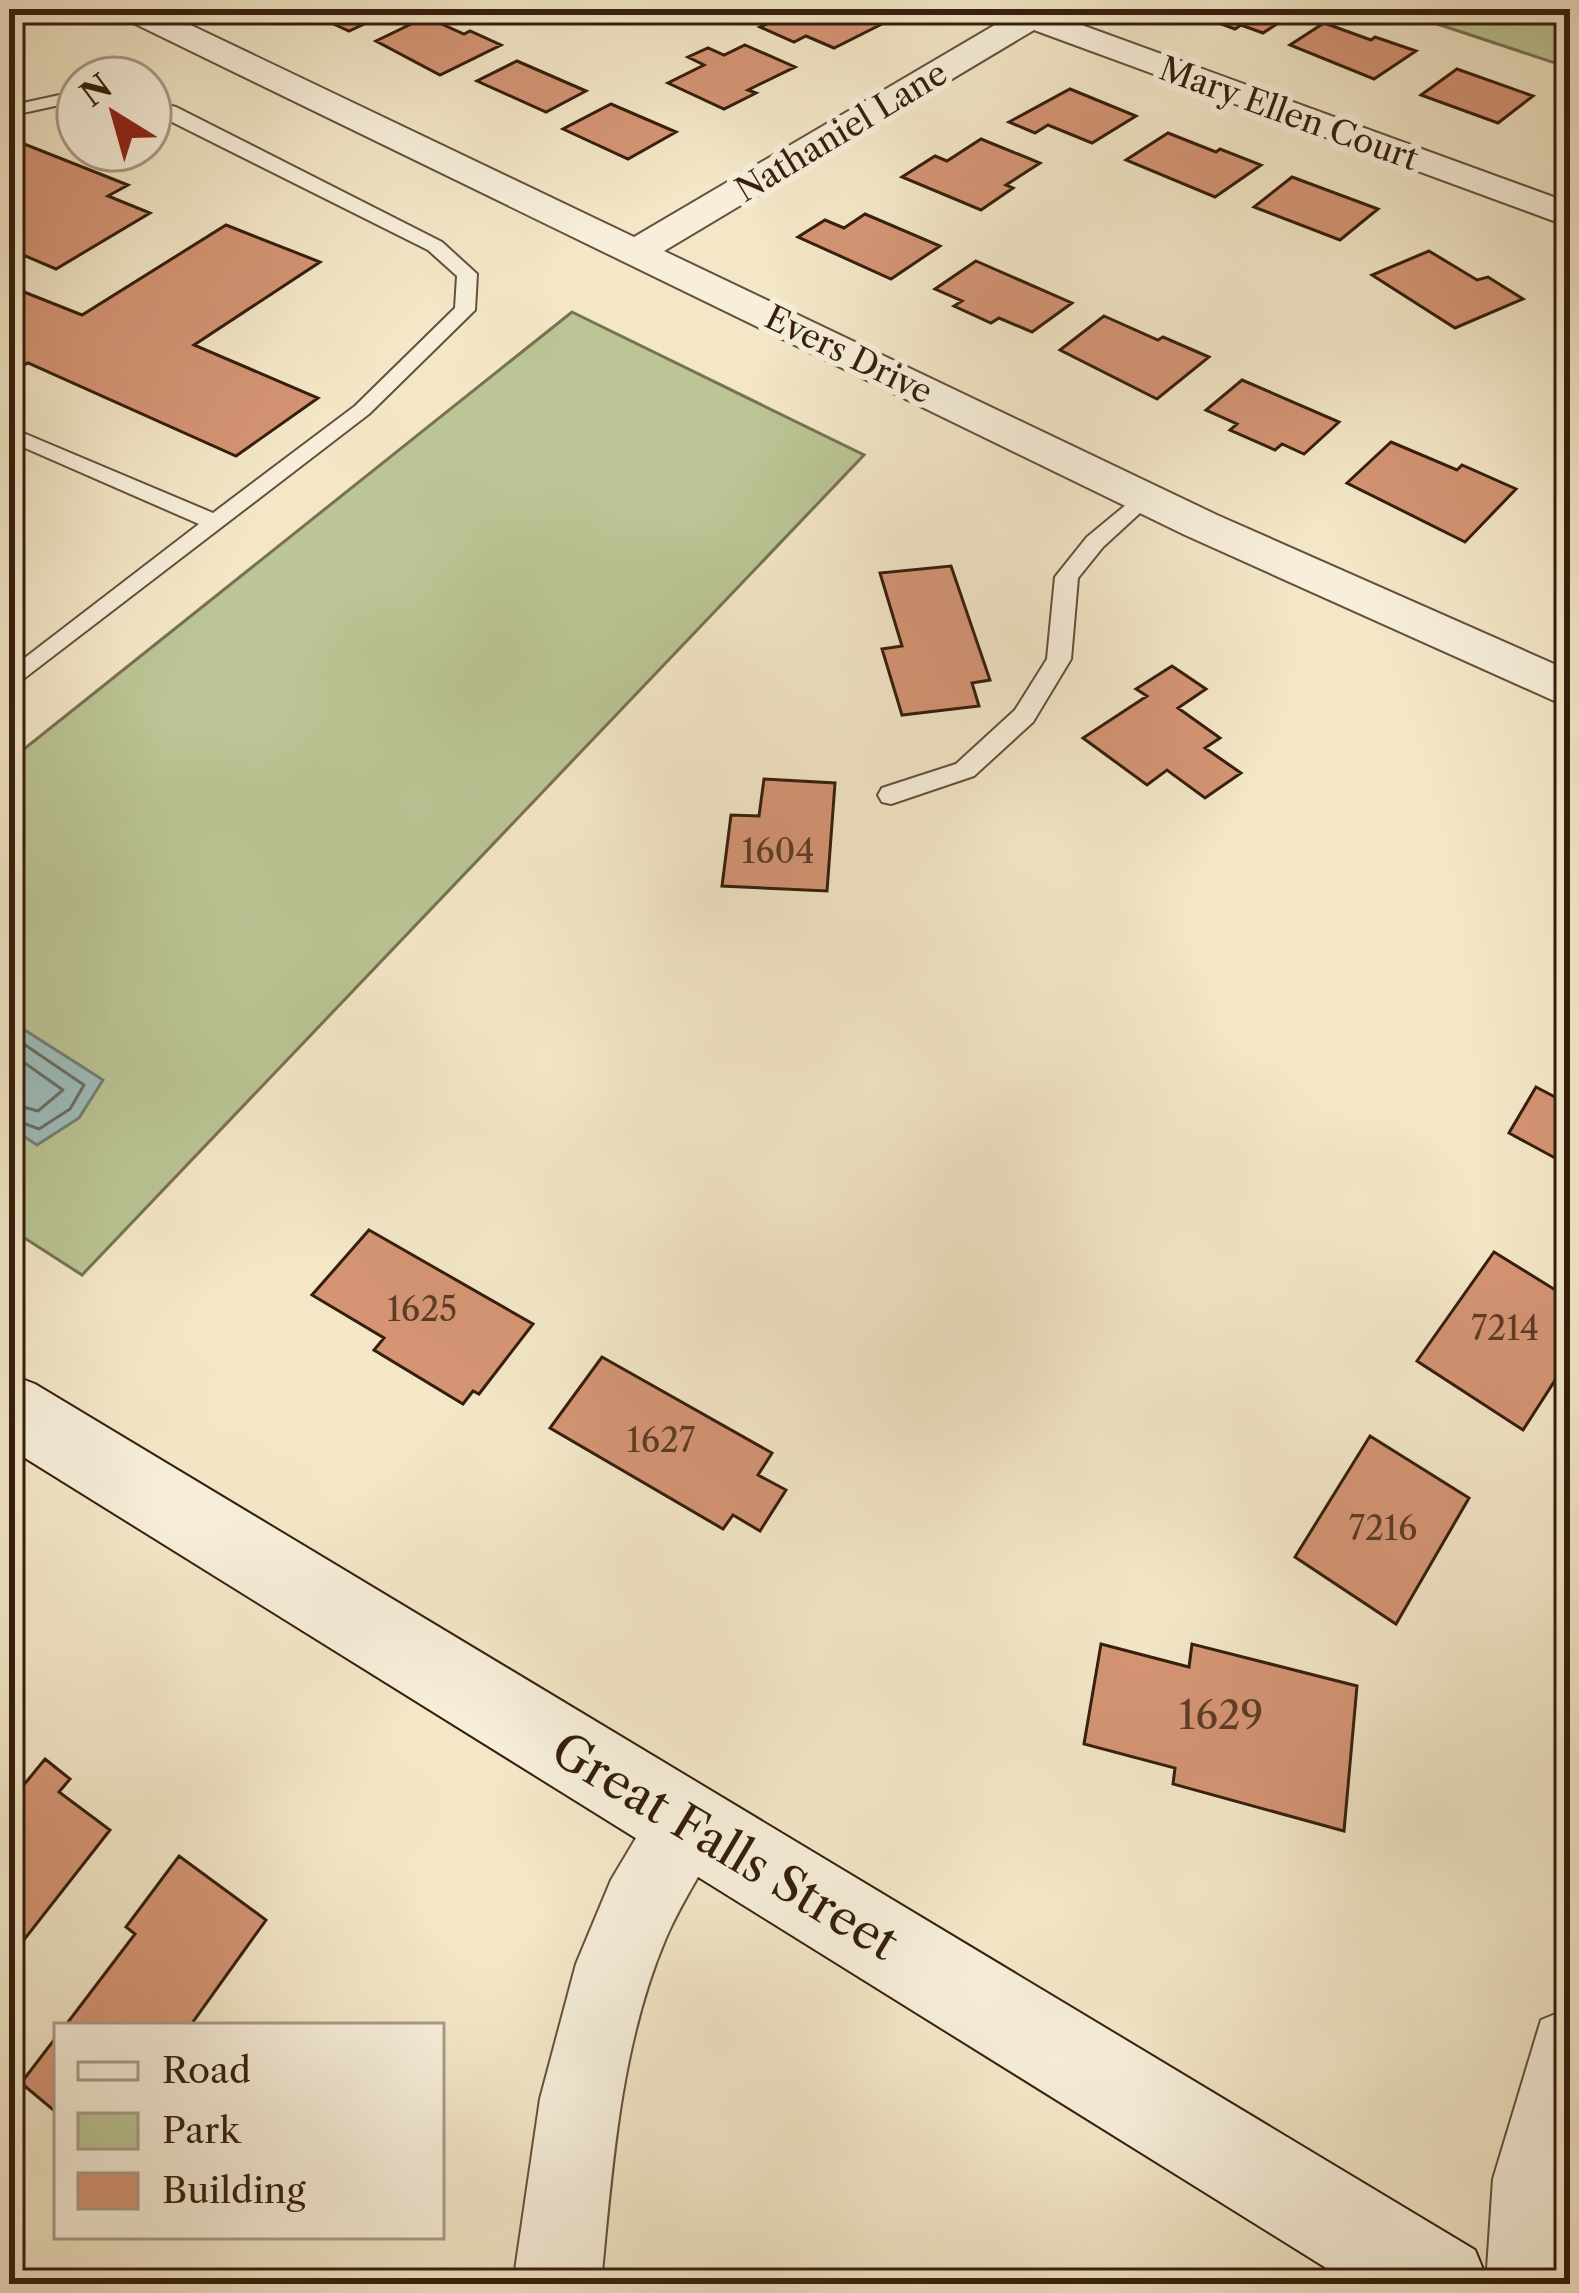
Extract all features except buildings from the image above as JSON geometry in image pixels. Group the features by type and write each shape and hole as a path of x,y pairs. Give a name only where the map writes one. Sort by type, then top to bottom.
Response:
{"main road":[{"name":"Great Falls Street","path":"9,1408 1441,2284"}],"street":[{"name":"Evers Drive","path":"131,9 1144,497 1398,617 1570,691"},
{"name":"Nathaniel Lane","path":"636,252 1028,12"},
{"name":"Mary Ellen Court","path":"1028,12 1570,216"},
{"path":"557,2284 572,2138 607,1997 634,1919 688,1823"},
{"path":"1530,2284 1534,2179 1570,2049"}],"lane":[{"path":"9,111 54,101"},
{"path":"9,682 362,410 465,310 467,274 435,246 174,113"},
{"path":"9,433 217,523"},
{"path":"891,796 965,770 1024,716 1059,658 1067,577 1095,542 1144,497"}],"green space":[{"path":"1392,9 1570,9 1570,68"},
{"path":"572,312 864,455 82,1275 9,1228 9,761"}],"water":[{"path":"9,1020 103,1080 79,1118 37,1145 9,1127"}]}
